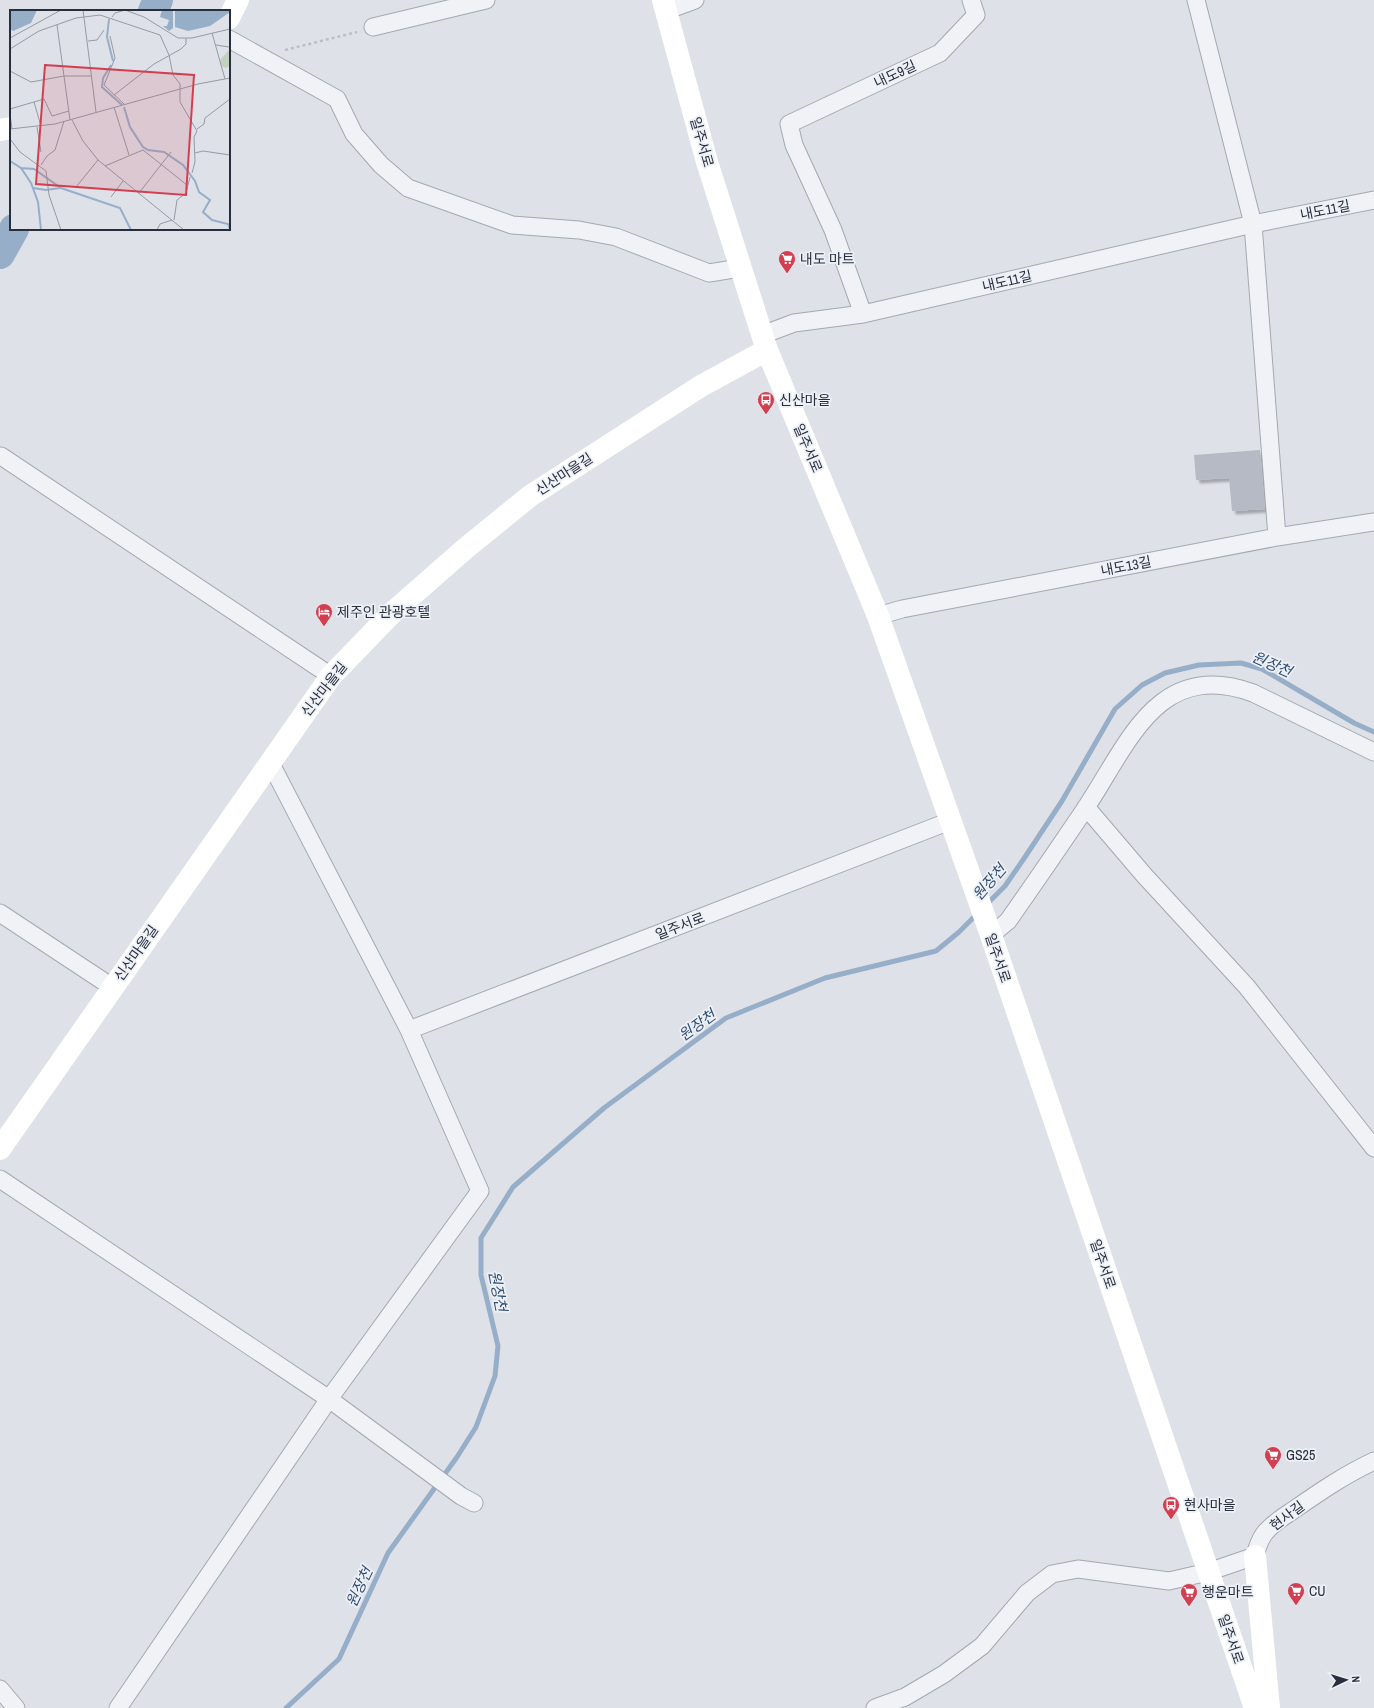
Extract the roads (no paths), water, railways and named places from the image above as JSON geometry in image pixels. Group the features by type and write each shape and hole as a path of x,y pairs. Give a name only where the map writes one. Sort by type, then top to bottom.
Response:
{"main road":[{"path":"230,16 238,0"},
{"name":"일주서로","path":"664,5 707,162 764,342 878,616 988,928 1255,1708"},
{"path":"0,130 10,128"},
{"name":"신산마을길","path":"0,1149 331,676 393,612 466,548 530,496 701,386 764,342"},
{"path":"1254,1556 1268,1708"}],"street":[{"path":"374,28 486,0"},
{"path":"664,5 695,0"},
{"name":"내도9길","path":"863,314 832,230 794,145 789,124 940,53 976,15 971,0"},
{"path":"1196,0 1252,224 1277,537"},
{"path":"230,40 337,99 354,134 381,165 408,188 512,225 579,230 616,237 709,273 740,268"},
{"name":"내도11길","path":"764,342 794,323 863,314 1252,224 1374,200"},
{"path":"1,456 331,676"},
{"name":"내도13길","path":"878,616 902,609 1277,537 1374,522"},
{"path":"988,928 1008,921 1086,807 1125,744 1140,723 1154,708 1167,699 1191,688 1224,686 1238,688 1254,694 1374,752"},
{"path":"118,1708 329,1399 480,1191 410,1030 270,762"},
{"path":"1086,807 1144,875 1247,987 1374,1148"},
{"name":"일주서로","path":"410,1030 950,821"},
{"path":"0,913 112,987"},
{"path":"0,1179 329,1399 468,1499"},
{"name":"현사길","path":"1254,1556 1265,1533 1274,1523 1355,1469 1374,1461"},
{"path":"875,1708 905,1697 944,1674 982,1646 1027,1593 1052,1574 1078,1569 1169,1581 1208,1572 1254,1556"},
{"path":"0,1689 16,1708"}],"waterway":[{"path":"153,10 158,0"},
{"path":"0,254 13,230"},
{"name":"원장천","path":"986,905 1005,886 1062,801 1115,709 1142,685 1165,673 1199,665 1241,663 1262,669 1354,723 1374,732"},
{"name":"원장천","path":"286,1708 339,1659 388,1553 457,1457 476,1427 495,1376 498,1346 481,1275 481,1238 513,1187 604,1108 726,1018 825,978 936,951 959,932 978,913"}],"place":[{"name":"내도 마트","path":"787,274"},
{"name":"신산마을","path":"766,415"},
{"name":"제주인 관광호텔","path":"324,627"},
{"name":"GS25","path":"1273,1470"},
{"name":"현사마을","path":"1171,1520"},
{"name":"CU","path":"1296,1606"},
{"name":"행운마트","path":"1189,1607"}]}
